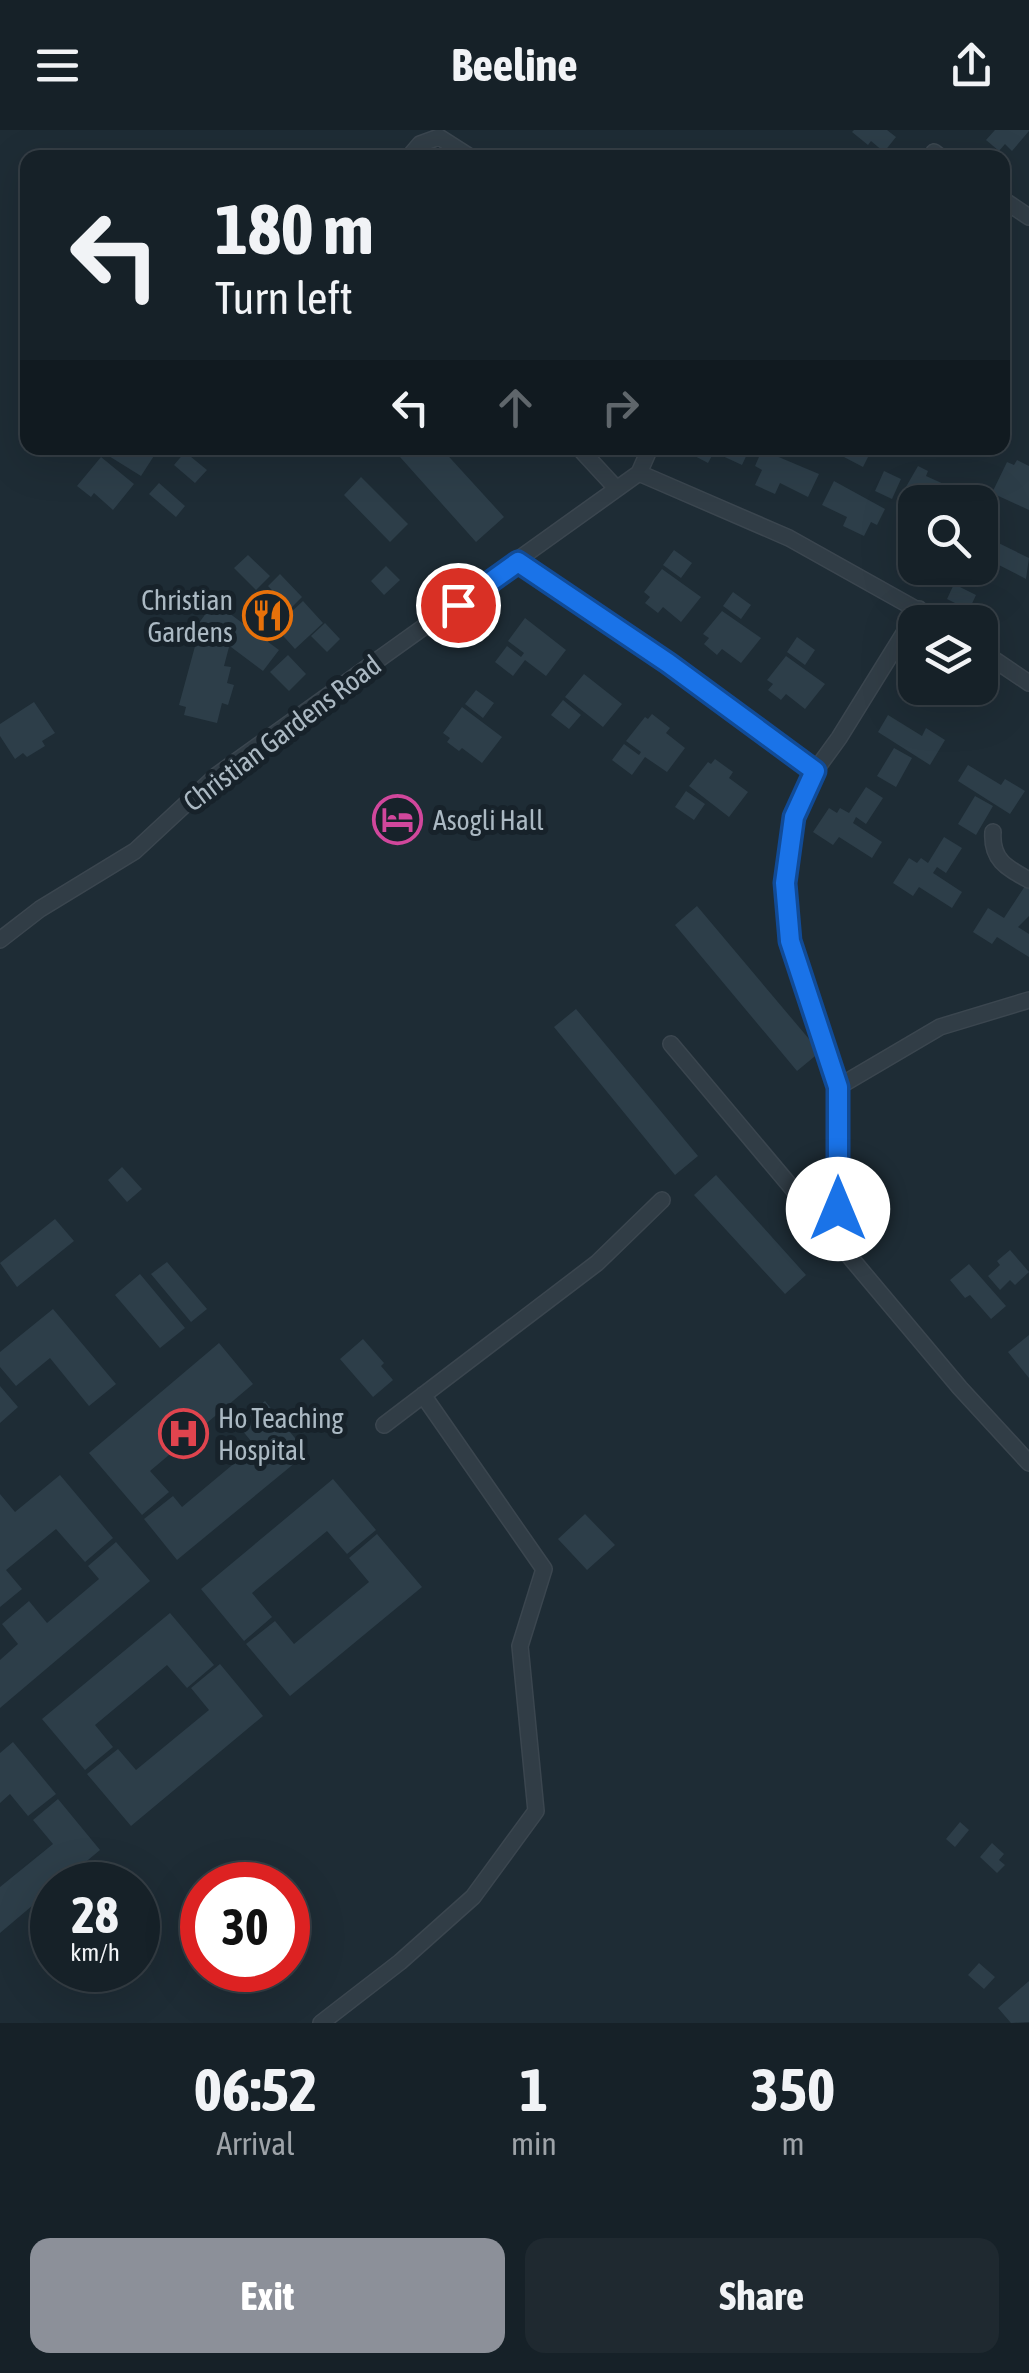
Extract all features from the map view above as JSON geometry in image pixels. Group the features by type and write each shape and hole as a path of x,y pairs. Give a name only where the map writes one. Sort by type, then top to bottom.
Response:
{"street":[{"path":"415,150 440,136 460,150"},
{"path":"585,455 616,488"},
{"path":"647,455 639,473 789,538 913,605"},
{"name":"Christian Gardens Road","path":"0,940 40,909 134,851 217,774 639,473"},
{"path":"518,562 668,663 815,771"},
{"path":"835,1239 838,1087 790,941 785,883 794,817 815,771 898,644"},
{"path":"998,662 1029,683"},
{"path":"993,832 992,844 998,861 1029,880"},
{"path":"838,1087 940,1027 1029,1000"},
{"path":"671,1044 960,1388 1029,1463"},
{"path":"384,1425 597,1263 662,1200"},
{"path":"321,2023 400,1962 473,1897 536,1811 520,1646 544,1569 423,1395"}],"building":[{"path":"887,130 896,137 882,150 852,132"},
{"path":"995,130 1029,130 1012,151 1005,144 998,150 986,140"},
{"path":"107,455 154,455 141,476"},
{"path":"182,455 189,455 207,470 195,483 174,465"},
{"path":"447,455 504,517 476,542 400,457"},
{"path":"693,455 712,455 708,463"},
{"path":"720,455 747,455 742,465"},
{"path":"760,455 774,455 819,474 808,497 780,483 775,494 755,485 762,470 755,466"},
{"path":"845,455 869,455 863,467"},
{"path":"101,457 134,484 113,510 94,493 91,497 77,486"},
{"path":"1017,460 1029,466 1029,510 998,496 996,485 1007,462 1014,465"},
{"path":"918,466 928,471 926,476 946,485 907,485"},
{"path":"884,471 901,479 892,499 875,491"},
{"path":"361,477 408,524 390,542 344,495"},
{"path":"834,481 885,509 877,525 871,522 864,536 843,526 847,517 822,505"},
{"path":"159,483 185,506 176,517 149,494"},
{"path":"998,543 1029,558 1026,579 998,565"},
{"path":"674,550 692,563 681,578 663,565"},
{"path":"248,555 270,576 256,590 234,568"},
{"path":"386,566 400,580 384,595 371,581"},
{"path":"662,569 701,597 681,622 663,607 658,613 645,603 650,597 644,592"},
{"path":"280,574 302,597 290,609 268,586"},
{"path":"954,585 976,595 971,605 947,599"},
{"path":"733,592 751,605 741,619 723,606"},
{"path":"303,601 323,623 295,649 275,627"},
{"path":"214,602 279,650 263,671 199,623"},
{"path":"722,611 761,638 741,663 722,649 717,655 704,644 709,638 703,634"},
{"path":"525,618 566,650 546,676 525,660 513,676 495,662 507,646 521,657 524,653 508,641"},
{"path":"325,623 340,639 327,652 311,636"},
{"path":"797,637 815,650 805,665 787,652"},
{"path":"197,639 229,647 224,666 231,667 227,683 234,685 228,705 222,703 217,723 184,715 186,707 179,705"},
{"path":"288,655 306,674 289,691 270,672"},
{"path":"786,656 825,684 805,709 786,694 781,700 768,690 773,684 767,680"},
{"path":"584,674 622,704 603,727 565,697"},
{"path":"476,690 494,703 483,718 465,704"},
{"path":"563,700 581,715 569,729 551,715"},
{"path":"34,702 55,733 42,741 45,746 15,759 0,736 0,724"},
{"path":"462,707 502,737 482,763 447,742 450,738 443,733"},
{"path":"652,714 670,728 666,733 685,748 667,772 645,757 632,775 612,760 624,744 639,755 641,752 626,741"},
{"path":"888,715 922,736 926,728 945,740 930,765 878,732"},
{"path":"894,748 912,758 896,787 877,776"},
{"path":"715,759 733,772 729,778 748,792 729,817 689,786"},
{"path":"968,765 1001,785 1005,779 1025,791 1010,814 958,781"},
{"path":"866,787 883,798 866,824 856,817 853,823 882,842 872,858 839,837 833,845 813,832 829,808 849,813"},
{"path":"686,791 705,804 694,820 675,807"},
{"path":"975,796 993,806 976,835 958,824"},
{"path":"944,837 962,848 946,873 937,867 933,873 962,892 952,908 919,887 913,896 893,883 909,858 917,863 921,858 928,863"},
{"path":"1025,886 1029,889 1029,916 1018,927 1029,934 1029,957 997,937 992,944 973,932 988,908 1004,918"},
{"path":"697,906 820,1052 797,1071 675,925"},
{"path":"576,1009 698,1156 675,1175 554,1027"},
{"path":"122,1167 142,1189 127,1202 108,1180"},
{"path":"716,1175 806,1275 785,1294 694,1195"},
{"path":"55,1219 74,1241 17,1287 0,1263"},
{"path":"1010,1250 1029,1272 1015,1285 1010,1280 1000,1290 988,1276"},
{"path":"167,1262 207,1309 191,1322 151,1274"},
{"path":"969,1264 1006,1306 991,1319 950,1280"},
{"path":"140,1274 185,1328 160,1348 115,1295"},
{"path":"53,1309 116,1384 89,1406 50,1358 16,1386 0,1367 0,1352"},
{"path":"1029,1335 1029,1378 1008,1352"},
{"path":"363,1339 393,1380 373,1397 340,1359"},
{"path":"219,1343 253,1384 150,1471 169,1492 142,1515 89,1453"},
{"path":"0,1386 18,1407 0,1423"},
{"path":"265,1401 307,1453 177,1560 144,1519 173,1496 182,1507 255,1446 237,1424"},
{"path":"60,1475 113,1538 85,1562 56,1529 6,1570 22,1589 0,1607 0,1494 15,1512"},
{"path":"333,1479 376,1530 347,1554 327,1531 252,1593 272,1617 244,1641 201,1589"},
{"path":"585,1514 615,1545 587,1570 558,1539"},
{"path":"377,1534 422,1587 290,1696 246,1644 275,1621 294,1644 369,1582 349,1558"},
{"path":"116,1542 150,1581 0,1708 0,1660 18,1644 2,1624 29,1601 47,1623 99,1579 88,1566"},
{"path":"170,1613 214,1665 187,1688 167,1665 95,1725 113,1747 85,1770 42,1719"},
{"path":"220,1664 263,1716 131,1826 87,1774 118,1749 136,1770 209,1710 191,1688"},
{"path":"13,1742 56,1794 28,1816 10,1794 0,1803 0,1753"},
{"path":"58,1799 100,1850 86,1862 31,1862 53,1844 33,1820"},
{"path":"960,1822 969,1830 955,1847 946,1839"},
{"path":"992,1843 1004,1854 999,1860 1005,1865 997,1873 980,1857"},
{"path":"30,1863 30,1908 0,1933 0,1887"},
{"path":"979,1963 995,1977 984,1989 968,1975"},
{"path":"1029,1981 1029,2022 1011,2023 998,2008"}],"place":[{"name":"Christian Gardens","path":"268,616"},
{"name":"Asogli Hall","path":"398,820"},
{"name":"Ho Teaching Hospital","path":"183,1434"}],"route":[{"path":"458,605 518,562 668,663 815,771 794,817 785,883 790,941 838,1087 838,1209"}]}
